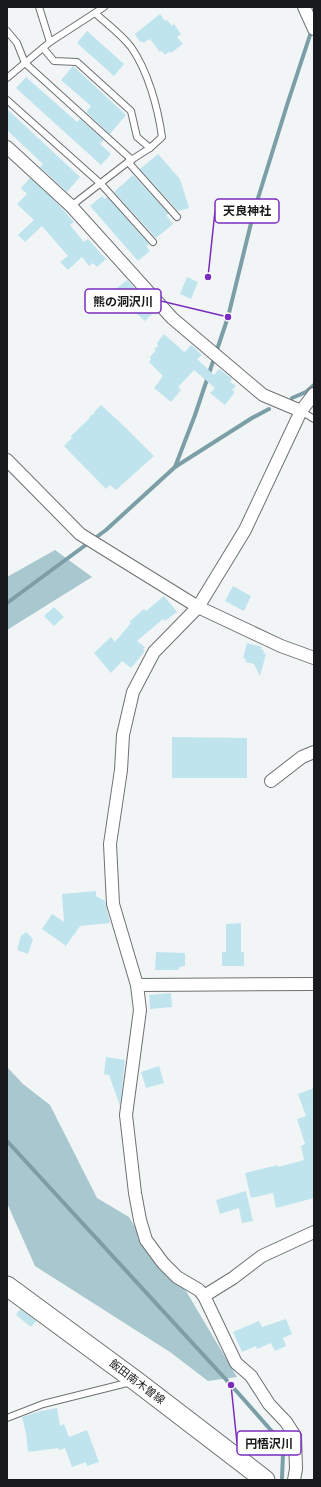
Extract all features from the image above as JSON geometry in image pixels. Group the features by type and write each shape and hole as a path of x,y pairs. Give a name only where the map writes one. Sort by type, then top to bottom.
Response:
{"main road":[{"name":"飯田南木曽線","path":"7,1286 136,1381 265,1480"}],"street":[{"path":"304,8 314,29"},
{"path":"7,147 71,206 172,318 263,395 301,410"},
{"path":"294,1480 296,1469 295,1436 286,1422 269,1404 251,1376 236,1363 204,1296 199,1290 177,1277 163,1263 146,1240 140,1220 135,1193 126,1115 140,1010 137,984 113,904 110,844 121,770 123,735 133,692 154,652 198,608 245,530 301,410 314,394"},
{"path":"7,460 80,534 198,608 281,646 314,658"},
{"path":"271,781 302,757 314,752"},
{"path":"137,984 314,984"},
{"path":"204,1296 233,1278 262,1256 314,1232"}],"lane":[{"path":"39,7 50,42"},
{"path":"7,78 50,42 104,7"},
{"path":"71,206 130,161 150,148 162,137 160,124 146,77 130,47 95,13"},
{"path":"7,31 17,43 25,63 130,161 177,218"},
{"path":"43,48 54,61 77,62 131,111 137,137 150,148"},
{"path":"7,100 101,184 153,242"},
{"path":"301,410 314,419"},
{"path":"7,1418 43,1404 136,1381"}],"shaded area":[{"path":"55,550 92,577 7,630 7,577"},
{"path":"7,1067 23,1084 50,1105 97,1198 129,1217 150,1252 186,1291 237,1377 208,1381 170,1352 35,1266 7,1203"}],"building":[{"path":"160,14 165,21 167,20 172,26 174,24 181,34 177,37 183,44 171,53 170,51 165,55 162,51 160,52 150,39 143,43 142,41 140,42 135,34"},
{"path":"87,31 124,64 114,76 77,43"},
{"path":"73,66 126,115 110,134 86,112 91,106 61,80"},
{"path":"26,77 77,122 80,119 104,140 100,144 111,154 101,165 16,88"},
{"path":"7,109 80,177 67,192 40,167 43,164 7,130"},
{"path":"158,154 180,179 189,208 178,211 140,169"},
{"path":"133,175 169,214 166,215 173,224 156,238 114,192"},
{"path":"30,178 57,203 74,222 70,225 84,242 88,239 106,259 97,267 93,263 89,266 82,257 68,270 60,262 68,256 42,226 25,242 18,235 34,220 17,204 27,194 21,188"},
{"path":"102,196 105,199 107,197 149,244 146,246 150,251 138,261 90,206"},
{"path":"187,277 198,282 191,299 180,294"},
{"path":"127,280 155,311 145,321 135,312 136,311 116,289"},
{"path":"164,334 185,352 191,345 202,355 197,359 214,375 219,369 232,379 230,382 236,386 232,390 235,392 225,405 210,393 215,388 194,370 178,387 181,390 171,402 154,388 163,376 149,362 151,359 150,357 156,350 154,349 158,346 157,343"},
{"path":"101,405 154,456 116,490 110,485 106,489 64,446 72,438 71,436 90,418 89,417 95,413 94,412"},
{"path":"233,586 251,596 244,611 225,601"},
{"path":"164,596 177,612 165,621 163,619 137,641 145,647 143,650 145,651 131,668 122,661 111,673 94,653 111,637 115,642 131,623 129,622 144,609 146,611"},
{"path":"54,607 64,617 54,626 44,616"},
{"path":"247,643 262,647 261,650 264,650 263,653 266,654 260,676 254,664 245,662 246,659 243,658"},
{"path":"172,737 247,738 247,778 172,778"},
{"path":"96,891 96,896 105,901 110,923 80,926 65,947 65,945 42,929 52,914 64,922 62,894"},
{"path":"241,923 241,952 244,952 244,966 222,966 222,952 226,952 226,924"},
{"path":"26,932 33,939 28,954 17,950 21,936"},
{"path":"156,952 185,953 185,966 179,967 179,970 155,970"},
{"path":"171,993 172,1007 150,1009 149,995"},
{"path":"106,1057 125,1060 120,1106 109,1075 104,1074"},
{"path":"159,1066 164,1083 146,1088 141,1072"},
{"path":"314,1088 314,1198 276,1208 273,1193 251,1198 245,1173 278,1165 278,1167 304,1160 301,1146 305,1144 297,1119 306,1116 298,1094"},
{"path":"246,1191 253,1221 242,1223 239,1208 220,1214 216,1200"},
{"path":"20,1309 36,1321 31,1327 16,1315"},
{"path":"286,1319 292,1334 283,1338 286,1346 275,1351 271,1343 257,1349 256,1346 242,1352 233,1332 259,1321 262,1327"},
{"path":"57,1408 60,1426 64,1424 69,1437 87,1430 99,1462 87,1466 86,1462 72,1467 65,1448 60,1450 58,1448 28,1452 26,1433 22,1417"}],"waterway":[{"path":"7,603 106,530 175,467 195,415 228,317 254,211 312,29"},
{"path":"292,398 306,392 314,385"},
{"path":"175,467 252,418 269,409"},
{"path":"7,1141 276,1436 283,1454 282,1478"}],"place":[{"name":"天良神社","path":"208,277"},
{"name":"熊の洞沢川","path":"228,317"},
{"name":"円悟沢川","path":"231,1385"}]}
